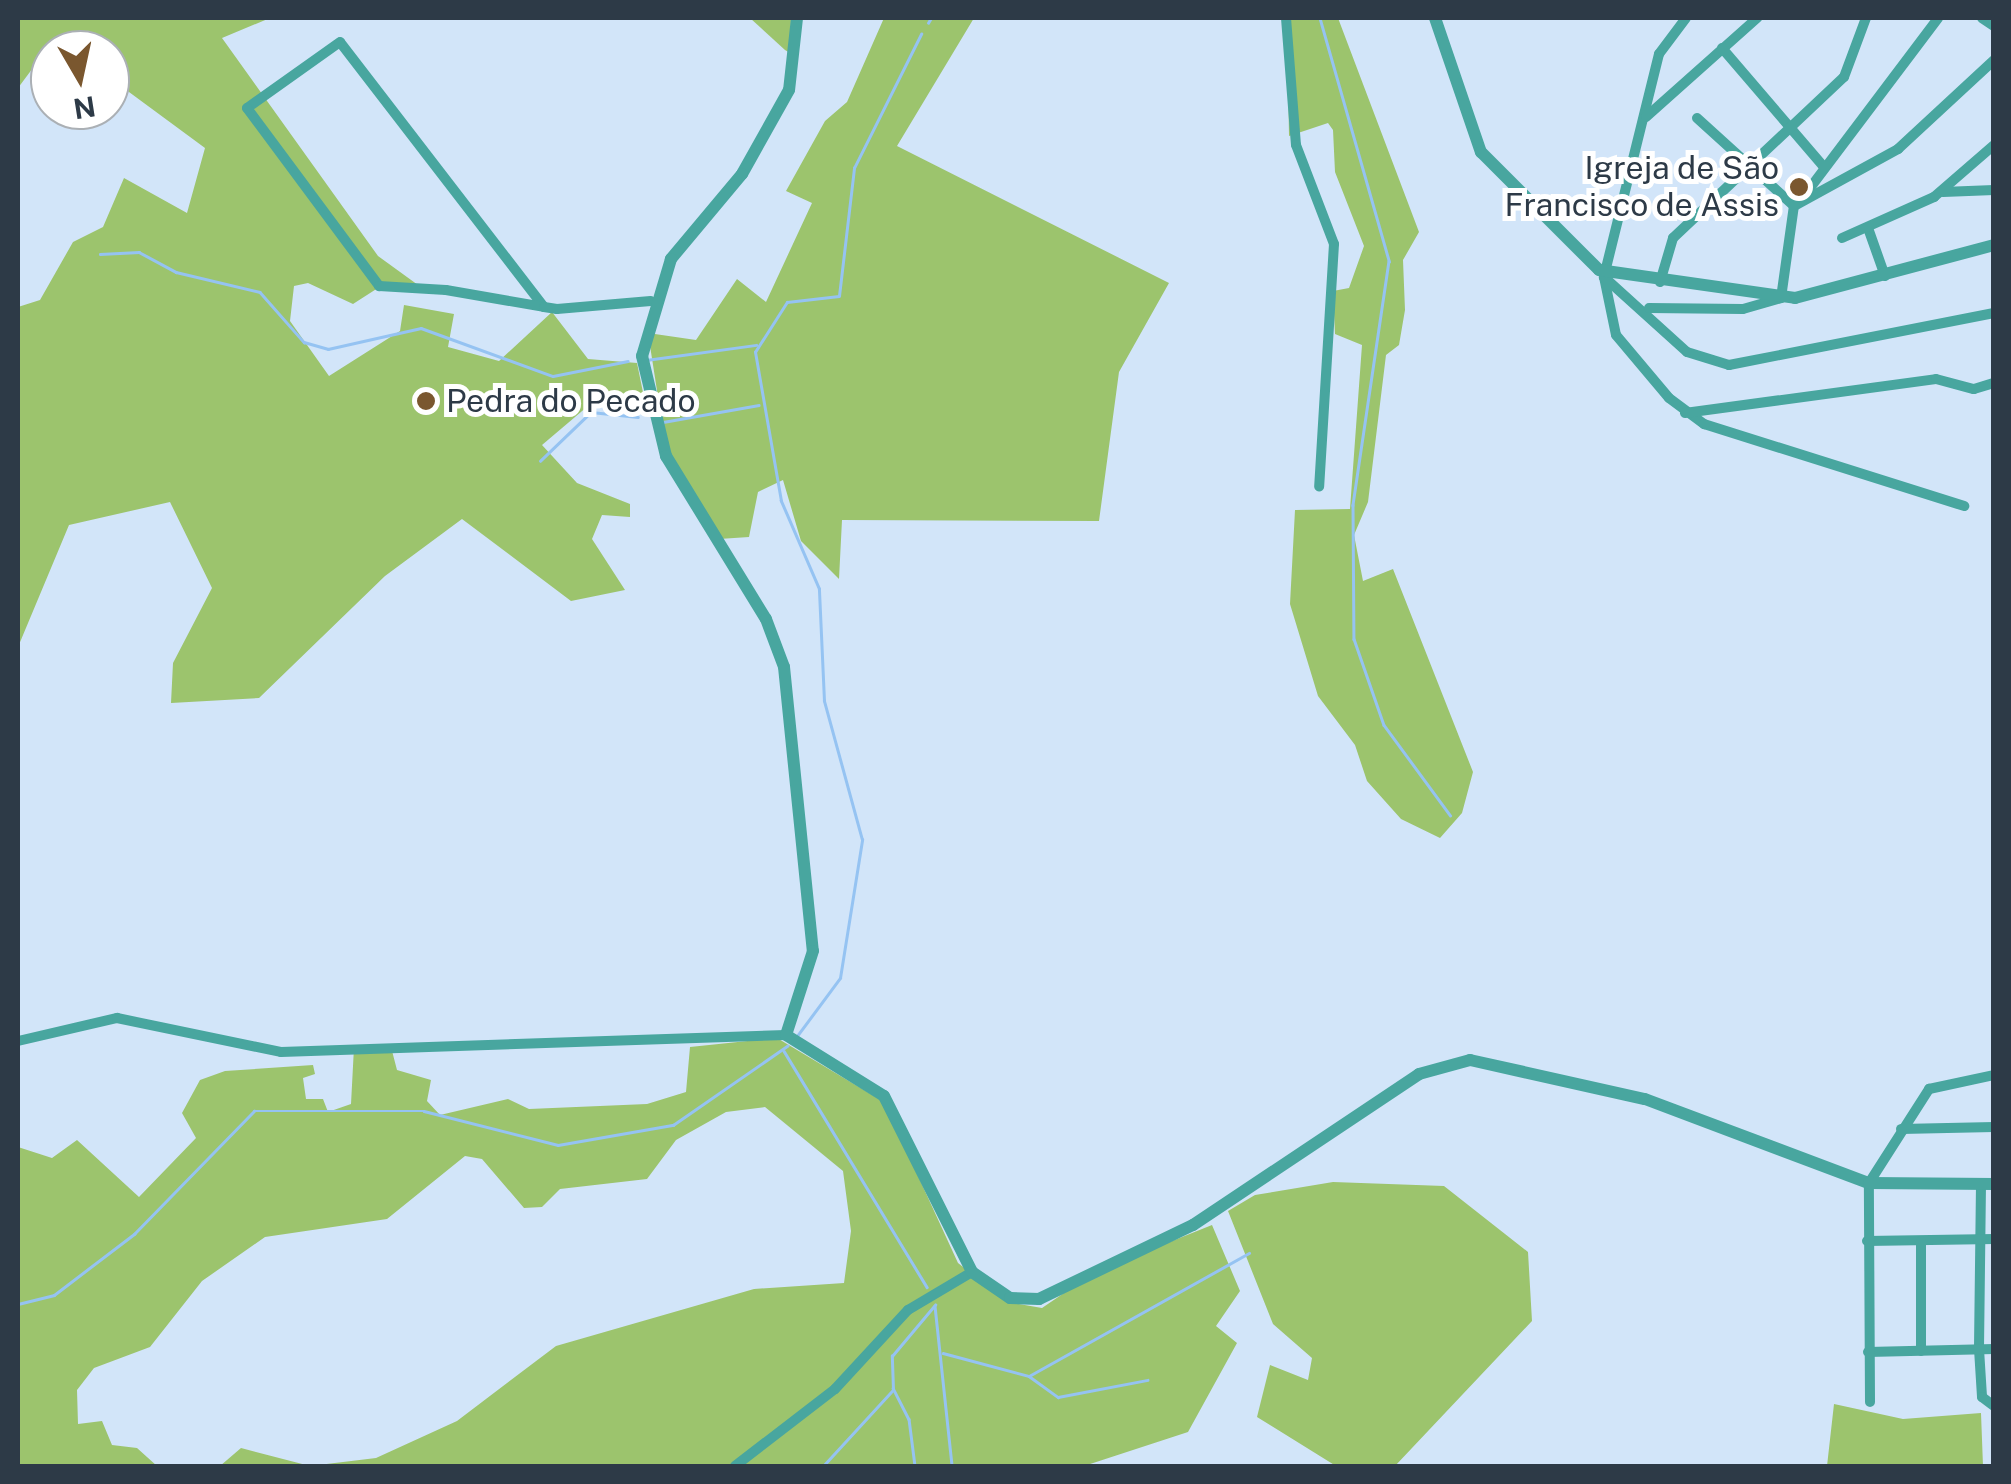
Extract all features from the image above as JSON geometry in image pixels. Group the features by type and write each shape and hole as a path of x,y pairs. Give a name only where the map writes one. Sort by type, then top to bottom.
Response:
{"street":[{"path":"786,1035 813,951 784,667 766,619 666,456 642,356 652,301 789,90 797,18"},
{"path":"1286,18 1296,144 1334,244 1320,487"},
{"path":"1436,18 1481,152 1580,259 1648,308 1688,352 1752,366 1861,334 1994,313"},
{"path":"1686,18 1658,54 1646,117 1605,275 1612,328 1684,413 1964,506"},
{"path":"1646,117 1757,18"},
{"path":"1660,282 1662,250 1844,77 1866,18"},
{"path":"1781,298 1794,206 1938,18"},
{"path":"1982,18 1994,26"},
{"path":"544,308 340,42 246,108 370,281 544,308 652,301"},
{"path":"1722,48 1824,167"},
{"path":"1806,193 1898,149 1994,60"},
{"path":"1697,118 1794,206"},
{"path":"1842,238 1942,192 1994,144"},
{"path":"1942,192 1994,190"},
{"path":"1868,228 1885,276"},
{"path":"1648,308 1743,308 1885,276 1994,245"},
{"path":"1977,251 1994,253"},
{"path":"1605,275 1781,298"},
{"path":"1684,413 1936,380 1974,389 1994,382"},
{"path":"18,1042 118,1018 281,1052 786,1035 884,1096 972,1272 1010,1298 1045,1296 1193,1225 1419,1074 1470,1060 1632,1095 1870,1183 1987,1184 1980,1239 1979,1349 1982,1397 1994,1406"},
{"path":"1870,1402 1870,1183 1932,1086 1994,1075"},
{"path":"1901,1129 1994,1127"},
{"path":"1867,1241 1994,1239"},
{"path":"1921,1240 1921,1351"},
{"path":"735,1466 835,1389 908,1310 972,1272"},
{"path":"1981,1292 1994,1292"},
{"path":"1868,1352 1994,1349"}],"green space":[{"path":"18,18 270,18 222,38 378,256 418,285 381,286 353,304 308,283 294,286 290,321 329,376 400,331 404,305 454,314 448,347 499,361 552,312 588,359 637,363 648,417 601,395 542,445 577,483 630,504 630,517 602,515 592,539 625,590 571,601 462,519 385,576 259,698 171,703 173,663 212,588 170,502 69,525 18,647 18,307 40,300 73,242 103,227 124,178 187,213 205,148 130,93 130,30 30,30 30,72 18,88"},
{"path":"750,18 791,18 790,53 785,50"},
{"path":"884,18 974,18 897,146 1169,283 1119,372 1099,521 842,520 839,579 801,541 783,480 758,492 749,537 719,539 666,448 648,333 696,340 737,279 766,302 812,203 786,191 825,121 847,102"},
{"path":"1287,18 1338,18 1419,232 1403,260 1405,310 1399,345 1386,355 1368,502 1354,535 1363,581 1393,569 1473,772 1462,813 1440,838 1401,819 1367,781 1355,745 1318,696 1290,604 1295,510 1350,509 1362,345 1335,334 1333,291 1349,288 1364,246 1335,172 1333,130 1328,123 1289,136"},
{"path":"777,1038 884,1102 958,1263 1008,1302 1042,1308 1095,1272 1212,1225 1240,1291 1216,1326 1237,1343 1188,1432 1084,1466 310,1466 376,1458 457,1421 556,1346 754,1289 844,1283 851,1231 843,1171 765,1107 726,1112 676,1140 647,1179 560,1189 542,1207 524,1208 482,1159 465,1156 387,1219 265,1237 202,1281 150,1347 94,1368 77,1390 78,1424 102,1421 112,1445 137,1448 157,1466 18,1466 18,1147 52,1158 77,1140 139,1197 196,1138 182,1113 200,1080 225,1071 313,1065 315,1074 303,1078 306,1099 323,1099 328,1112 351,1104 354,1047 391,1047 397,1070 431,1080 427,1101 440,1115 508,1099 529,1109 647,1104 686,1092 690,1047"},
{"path":"1333,1182 1444,1186 1528,1252 1532,1321 1395,1466 1336,1466 1257,1417 1270,1365 1308,1380 1312,1358 1273,1324 1228,1211 1255,1195"},
{"path":"1834,1404 1903,1419 1981,1413 1983,1466 1827,1466"},
{"path":"241,1448 310,1466 220,1466"}],"waterway":[{"path":"928,23 931,18"},
{"path":"1320,18 1389,261 1353,505 1354,639 1384,725 1450,815"},
{"path":"797,1036 840,978 862,840 824,701 819,589 781,501 755,352 787,302 839,296 854,168 921,34"},
{"path":"100,254 139,252 176,272 260,292 304,342 328,349 421,328 553,376 628,361"},
{"path":"646,360 756,345"},
{"path":"663,422 759,405"},
{"path":"540,461 591,412 638,417"},
{"path":"18,1304 54,1295 134,1234 254,1111 424,1111 558,1145 673,1125 787,1046"},
{"path":"784,1051 927,1287"},
{"path":"1029,1376 1249,1253"},
{"path":"823,1466 893,1390 892,1356 935,1305"},
{"path":"935,1306 952,1466"},
{"path":"943,1353 1029,1376 1058,1397 1147,1380"},
{"path":"893,1388 909,1419 915,1466"}],"place":[{"name":"Igreja de São Francisco de Assis","path":"1799,187"},
{"name":"Pedra do Pecado","path":"426,401"}]}
